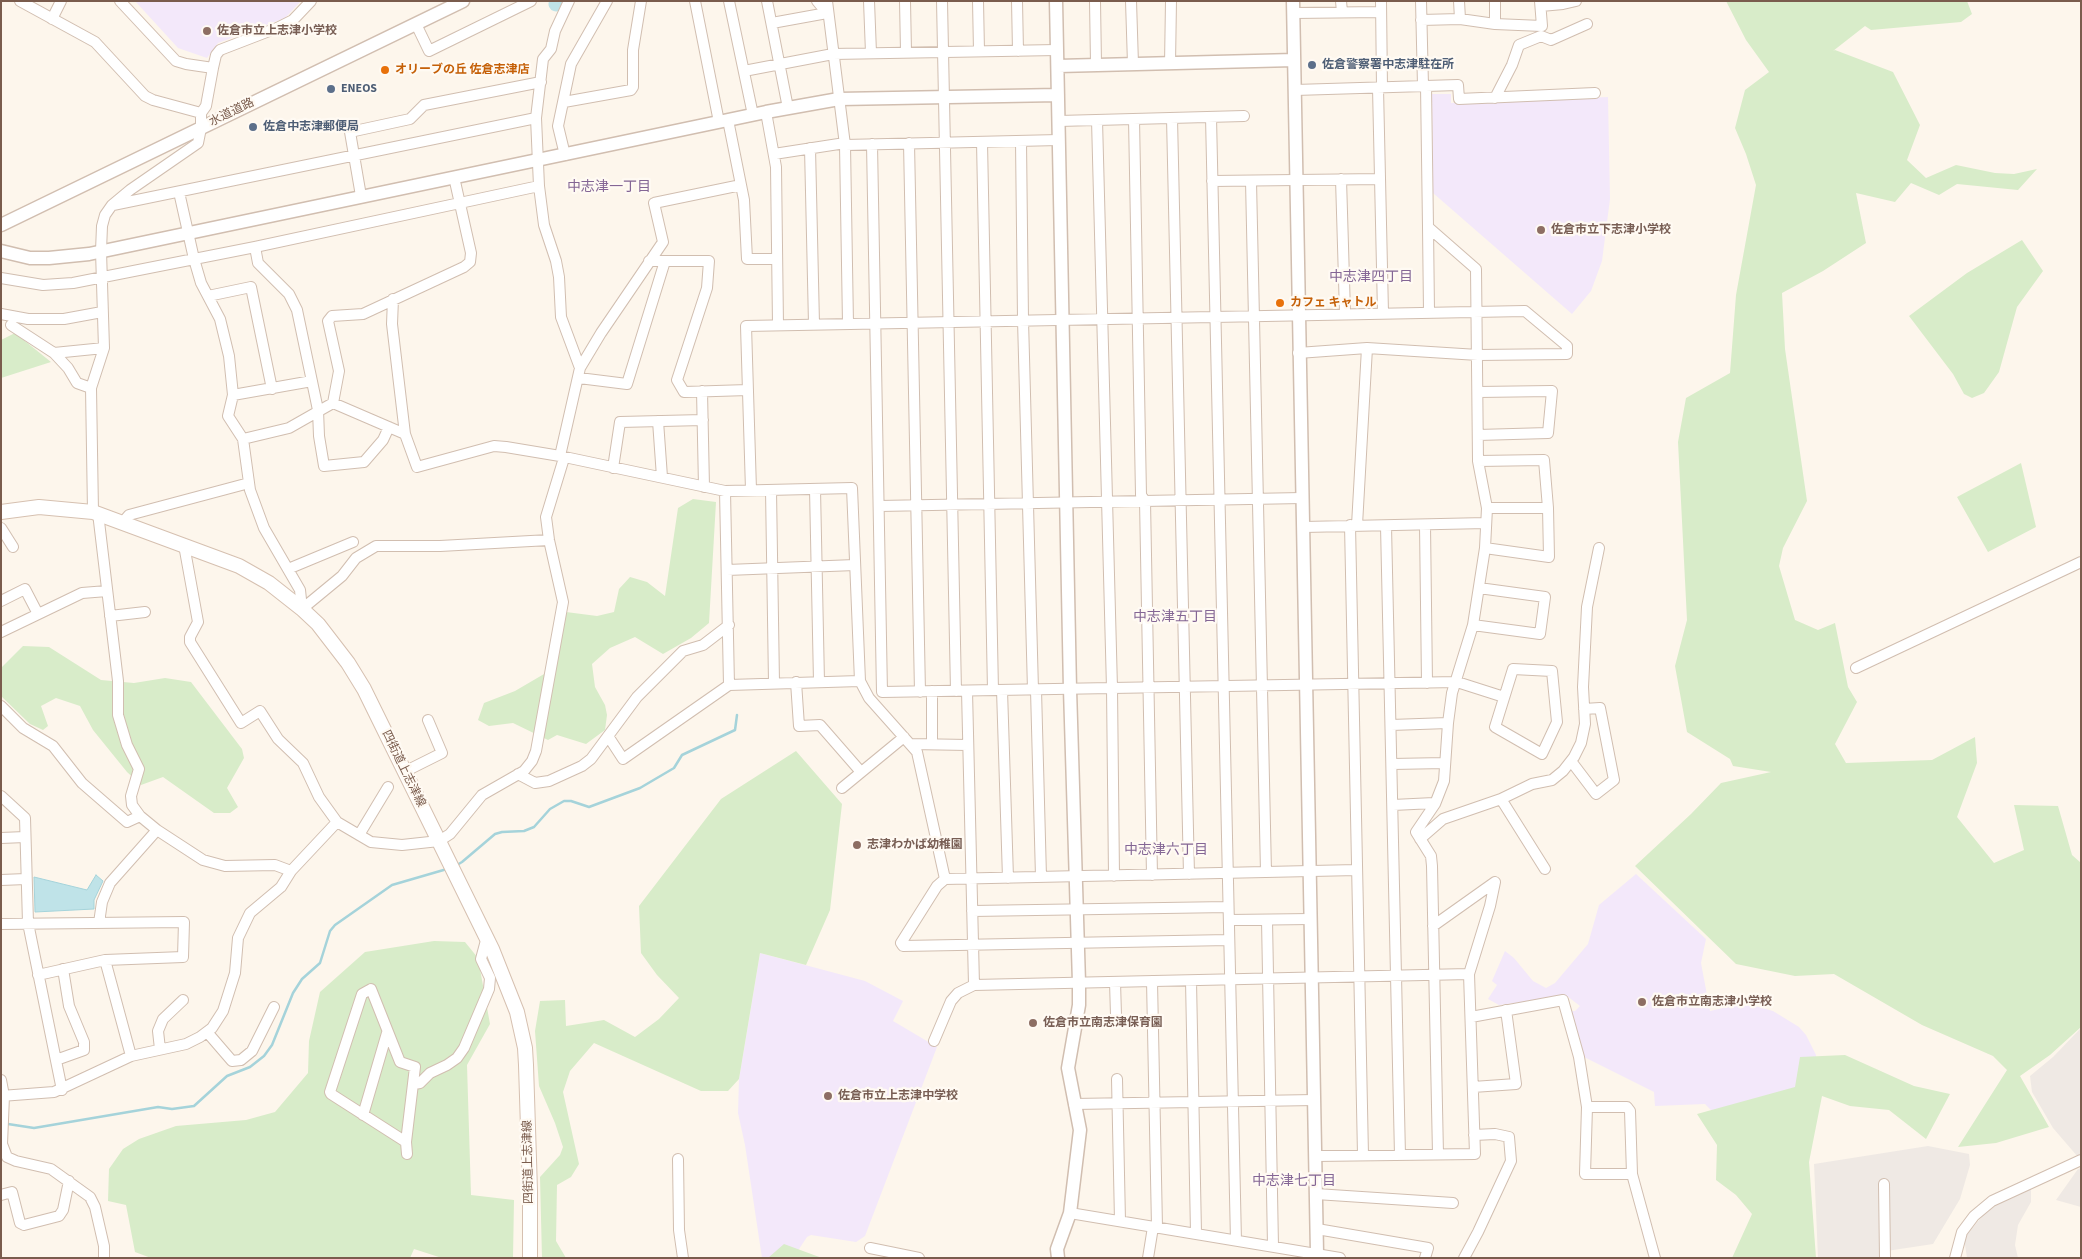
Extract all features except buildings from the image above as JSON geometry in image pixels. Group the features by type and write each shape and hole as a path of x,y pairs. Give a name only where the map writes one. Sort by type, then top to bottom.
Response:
{"main road":[{"name":"四街道上志津線","path":"1,512 39,508 96,512 239,566 270,583 302,609 318,624 348,663 364,689 439,841 488,941 511,994 525,1048 530,1190 530,1258"}],"street":[{"path":"20,1 95,42 145,96 153,100 201,113"},
{"path":"52,19 61,1"},
{"path":"120,1 176,61 213,68"},
{"path":"291,871 275,864 225,866 203,860 157,830 140,816 130,801 139,769 127,745 118,715 118,681 96,512 91,388 104,348 101,251 102,226 105,215 112,205 198,143 201,113 206,106 216,55 220,50 278,28 293,20 311,1"},
{"name":"水道道路","path":"1,225 463,1"},
{"path":"416,24 429,51 531,1"},
{"path":"569,1 555,31 551,49 543,59 536,118 537,160 544,225 556,260 559,277 562,317 579,373"},
{"path":"565,154 558,126 571,64 608,1"},
{"path":"564,102 631,90 633,87 633,50 641,1"},
{"path":"695,1 741,185 747,259 777,259"},
{"path":"729,1 753,115"},
{"path":"767,1 788,108"},
{"path":"817,1 827,13"},
{"path":"826,1 845,144 848,324"},
{"path":"869,1 870,53"},
{"path":"905,1 906,52"},
{"path":"942,1 953,505 961,691 968,745 974,985"},
{"path":"978,1 979,51"},
{"path":"1017,1 1018,50"},
{"path":"1056,1 1070,689 1079,983 1079,1005 1068,1068 1080,1130 1070,1213 1057,1249 1058,1258"},
{"path":"1095,1 1096,64"},
{"path":"1131,1 1133,64"},
{"path":"1342,1 1342,12"},
{"path":"1421,1 1425,86 1429,312"},
{"path":"1459,1 1460,19"},
{"path":"1495,1 1496,24"},
{"path":"1541,31 1541,3 1564,4 1576,1"},
{"path":"1169,3 1170,64"},
{"path":"1313,1254 1317,1229 1315,1100 1304,527 1298,353 1299,314 1293,7 1342,12 1381,7 1380,179 1383,313"},
{"path":"772,23 827,13"},
{"path":"1421,20 1460,19 1496,24 1541,31 1551,40 1587,24"},
{"path":"1495,98 1512,65 1519,46 1541,31"},
{"path":"744,70 833,54 1057,50"},
{"path":"1058,66 1294,60"},
{"path":"362,196 350,132 410,119 424,105 541,82"},
{"path":"1295,90 1458,85 1459,99 1595,93"},
{"path":"1,252 30,258 50,258 101,251 766,112 839,99 1058,95"},
{"path":"766,112 776,167 778,325"},
{"path":"1059,121 1244,116"},
{"path":"1211,117 1236,1240"},
{"path":"112,205 536,118"},
{"path":"1172,118 1189,874"},
{"path":"1134,119 1141,495 1145,501 1150,688 1152,875"},
{"path":"1097,120 1112,688 1114,876"},
{"path":"774,154 845,144 1059,140"},
{"path":"1021,141 1023,320 1040,877"},
{"path":"982,142 989,504 1008,878"},
{"path":"872,144 882,692 1457,682 1504,697"},
{"path":"909,144 911,322 920,692"},
{"path":"810,148 814,324"},
{"path":"333,403 340,371 328,321 332,316 363,314 464,267 470,262 471,253 454,177"},
{"path":"1341,179 1345,313"},
{"path":"1212,181 1380,179"},
{"path":"1251,181 1266,872"},
{"path":"184,545 198,622 190,637 190,642 241,723 260,711 278,739 303,764 320,797 337,822 371,842 402,845 439,841 450,834 482,795 524,771 532,761 536,751 563,602 549,540 546,517 562,457 579,373 649,261 663,242 654,203 741,185"},
{"path":"1,278 43,285 73,283 255,247 539,186"},
{"path":"179,192 201,283 220,319 229,356 233,395 228,416 243,439 249,483 256,510 264,528 300,590 302,609"},
{"path":"1428,226 1476,269 1478,461 1487,508 1485,548 1479,588 1472,625 1457,682 1452,693 1444,780 1434,803 1416,832 1431,856 1432,866 1438,1154"},
{"path":"255,247 258,263 283,287 296,306 318,410 319,436 324,466 364,462 383,440 389,427"},
{"path":"649,261 708,261 707,288 677,380 684,392 748,390"},
{"path":"579,373 627,384 665,261"},
{"path":"208,296 251,287 272,389"},
{"path":"393,299 392,324 405,434 417,467 494,446 562,457 725,491 852,488 860,681 869,698 917,752 945,880"},
{"path":"751,490 746,326 1525,311 1567,346 1567,354 1478,355 1366,348 1298,353"},
{"path":"1,331 12,321 64,318 102,312"},
{"path":"1,314 54,353 68,368 77,383 91,388"},
{"path":"54,353 104,348"},
{"path":"1363,1155 1353,684 1354,525 1366,348"},
{"path":"233,395 312,381"},
{"path":"1478,392 1552,390 1548,433 1478,436"},
{"path":"702,391 704,487"},
{"path":"243,439 289,428 333,403 405,434"},
{"path":"613,468 620,422 703,420"},
{"path":"658,422 662,477"},
{"path":"1478,461 1544,460 1548,508 1550,557 1485,548"},
{"path":"123,522 129,515 249,483"},
{"path":"815,489 819,682"},
{"path":"771,490 774,568 774,683"},
{"path":"725,491 729,685"},
{"path":"879,506 1302,498"},
{"path":"1487,508 1548,508"},
{"path":"1304,527 1486,523"},
{"path":"1424,525 1427,683"},
{"path":"1386,526 1400,1155"},
{"path":"1,528 13,548"},
{"path":"302,609 342,576 356,558 376,546 440,546 549,540"},
{"path":"288,569 353,542"},
{"path":"1420,839 1443,819 1501,799 1532,784 1552,780 1571,761 1582,743 1585,724 1583,687 1587,607 1599,548"},
{"path":"1856,668 2081,562"},
{"path":"726,570 817,568 855,565"},
{"path":"1472,625 1540,634 1545,597 1479,588"},
{"path":"1,600 25,589 38,614"},
{"path":"1,632 82,593 107,591"},
{"path":"110,616 144,612"},
{"path":"518,774 535,783 549,781 582,766 591,759 636,697 683,652 703,645 728,625"},
{"path":"1513,669 1552,670 1557,722 1542,754 1495,727 1504,697 1513,669"},
{"path":"608,736 623,759 729,685 860,681"},
{"path":"796,682 799,726 820,725 860,772"},
{"path":"932,691 932,744"},
{"path":"1,706 24,728 53,746 82,783 127,822 140,816"},
{"path":"1571,761 1596,794 1614,780 1600,708 1584,710"},
{"path":"404,772 442,752 428,720"},
{"path":"1390,725 1448,723"},
{"path":"842,788 860,772 907,741 968,745"},
{"path":"1392,764 1445,763"},
{"path":"359,835 388,787"},
{"path":"1,796 25,818 28,924 62,1090"},
{"path":"1501,799 1545,869"},
{"path":"1393,805 1434,803"},
{"path":"3,1096 62,1090 131,1056 186,1044 212,1028 224,1012 235,973 238,938 242,926 250,913 281,887 291,871 337,822"},
{"path":"99,923 102,902 110,883 157,830"},
{"path":"1,838 26,837"},
{"path":"1229,940 903,946 900,943 937,886 945,880 1358,870"},
{"path":"1,880 26,879"},
{"path":"1315,1156 1475,1154 1469,974 1490,906 1495,882 1433,926"},
{"path":"972,911 1228,907"},
{"path":"1229,920 1311,920"},
{"path":"1267,920 1273,1246"},
{"path":"1,924 184,922 183,957 105,960 38,975"},
{"path":"414,1084 420,1083 430,1073 457,1058 464,1048 489,989 490,978 481,959 485,944 488,941"},
{"path":"105,960 131,1056"},
{"path":"56,1060 84,1050 84,1042 69,1006 63,969"},
{"path":"934,1041 951,1000 966,988 974,985 1469,974"},
{"path":"1190,981 1196,1234"},
{"path":"1115,982 1116,1015"},
{"path":"1148,1258 1155,1227 1152,982"},
{"path":"406,1142 330,1092 362,994 371,989 400,1062 415,1067 406,1142 408,1154"},
{"path":"160,1049 158,1030 163,1019 183,1000"},
{"path":"1471,1017 1563,1000 1579,1057 1587,1107 1585,1174 1632,1174"},
{"path":"207,1032 232,1061 241,1060 252,1052 274,1007"},
{"path":"1473,1087 1516,1084 1506,1010"},
{"path":"363,1115 387,1033"},
{"path":"1117,1079 1120,1221"},
{"path":"1,1080 3,1096 2,1144 7,1157 50,1169 90,1197 95,1207 104,1246 104,1258"},
{"path":"1074,1104 1315,1100"},
{"path":"1587,1107 1627,1107 1632,1115 1632,1174 1654,1258"},
{"path":"1464,1258 1511,1161 1509,1137 1495,1134 1474,1135"},
{"path":"678,1159 679,1230 683,1258"},
{"path":"1955,1258 1962,1232 1974,1216 1992,1201 2081,1160"},
{"path":"1,1195 12,1192 20,1223 24,1225 58,1216 63,1210 69,1181"},
{"path":"1884,1184 1885,1258"},
{"path":"1316,1194 1453,1202"},
{"path":"1070,1213 1340,1258"},
{"path":"1317,1229 1428,1248 1425,1258"},
{"path":"870,1248 920,1258"}],"shaded area":[{"name":"佐倉市立上志津小学校","path":"135,1 301,1 285,18 218,43 207,58 178,48"},
{"name":"佐倉市立下志津小学校","path":"1432,94 1451,94 1451,103 1608,97 1610,199 1602,261 1591,291 1572,314 1433,193"},
{"name":"佐倉市立南志津小学校","path":"1636,874 1706,939 1701,963 1710,1011 1736,1005 1755,1006 1773,1011 1799,1027 1806,1035 1816,1055 1816,1075 1801,1092 1715,1114 1705,1104 1655,1106 1654,1092 1582,1056 1571,1014 1571,1011 1575,1011 1580,1006 1567,996 1499,1005 1488,999 1497,985 1492,981 1505,951 1514,958 1533,981 1546,988 1555,983 1588,944 1599,905"},
{"name":"佐倉市立上志津中学校","path":"760,953 865,981 903,1001 893,1021 937,1047 865,1236 856,1242 811,1235 807,1237 793,1258 762,1258 745,1145 738,1113 739,1079"},
{"path":"2081,1028 2081,1155 2078,1157 2053,1128 2032,1092 2030,1076 2053,1057"},
{"path":"1928,1146 1969,1154 1970,1165 1960,1199 1933,1244 1880,1252 1880,1258 1818,1258 1814,1164"},
{"path":"2081,1168 2081,1207 2056,1200 2078,1169"},
{"path":"2031,1189 2031,1202 2018,1225 2015,1245 2018,1258 1967,1258 1964,1238 1989,1208"}],"green space":[{"path":"1726,1 1967,1 1972,14 1961,22 1871,30 1865,26 1833,51 1835,50 1893,72 1920,125 1907,160 1926,178 1956,165 1995,173 2014,174 2037,169 2018,190 1957,184 1939,195 1911,183 1895,202 1856,193 1866,243 1823,271 1782,293 1785,349 1807,501 1783,548 1779,566 1795,620 1818,630 1835,623 1848,687 1857,702 1835,744 1846,763 1932,760 1975,737 1977,763 1957,817 1994,863 2024,850 2014,805 2058,806 2072,855 2081,863 2081,1027 2050,1055 2020,1076 2049,1127 1996,1143 1958,1147 2007,1070 1993,1056 1922,1025 1834,974 1795,976 1736,964 1635,866 1721,783 1771,772 1733,766 1730,759 1687,732 1675,666 1687,620 1678,442 1686,398 1730,373 1736,295 1756,185 1735,128 1745,90 1769,72 1746,40"},
{"path":"2022,240 2043,271 2017,307 1999,372 1984,393 1972,398 1964,394 1953,374 1909,316 1967,273"},
{"path":"15,333 51,362 1,378 1,340"},
{"path":"2021,463 2036,527 1988,552 1957,497"},
{"path":"693,499 716,502 709,623 691,638 663,654 635,637 610,648 592,664 595,687 605,705 607,715 605,730 586,744 557,735 548,740 513,723 489,726 478,720 484,703 515,691 556,667 566,612 597,616 614,612 619,589 630,577 647,582 665,596 678,508"},
{"path":"23,646 49,647 101,680 134,683 165,678 191,682 242,749 244,758 227,788 238,807 230,813 214,813 163,777 141,785 127,772 93,730 80,706 56,698 41,706 48,726 43,730 30,724 1,696 1,668"},
{"path":"796,751 842,804 830,910 806,965 760,953 739,1079 728,1091 701,1091 594,1043 570,1071 563,1092 579,1164 571,1177 557,1185 556,1241 566,1258 542,1258 540,1177 560,1155 563,1147 539,1086 535,1031 540,1001 565,1000 566,1026 604,1020 635,1037 659,1019 679,998 657,975 641,953 639,906 721,799"},
{"path":"434,941 465,942 478,958 490,1024 467,1065 471,1195 514,1200 513,1258 442,1258 414,1249 410,1258 151,1258 135,1252 126,1205 108,1201 109,1169 123,1149 139,1139 176,1126 246,1120 275,1112 308,1073 309,1041 320,992 365,952"},
{"path":"1845,1055 1914,1086 1950,1094 1926,1139 1889,1110 1850,1106 1822,1096 1809,1162 1816,1258 1732,1258 1752,1214 1736,1195 1716,1180 1717,1145 1697,1114 1795,1087 1800,1057"},
{"path":"784,1244 822,1258 768,1258"}],"water":[{"path":"96,875 103,881 94,900 94,909 35,912 34,877 87,890"}],"waterway":[{"path":"457,865 495,834 524,831 534,827 550,809 564,801 571,801 589,807 640,788 674,768 682,755 735,730 737,715"},
{"path":"8,1124 34,1128 158,1107 172,1109 194,1106 227,1076 250,1067 264,1056 272,1045 293,993 302,979 320,963 330,931 335,925 392,885 447,869"}],"place":[{"name":"佐倉市立上志津小学校","path":"207,31"},
{"name":"佐倉警察署中志津駐在所","path":"1312,65"},
{"name":"オリーブの丘 佐倉志津店","path":"385,70"},
{"name":"ENEOS","path":"331,89"},
{"name":"佐倉中志津郵便局","path":"253,127"},
{"name":"佐倉市立下志津小学校","path":"1541,230"},
{"name":"カフェ キャトル","path":"1280,303"},
{"name":"志津わかば幼稚園","path":"857,845"},
{"name":"佐倉市立南志津小学校","path":"1642,1002"},
{"name":"佐倉市立南志津保育園","path":"1033,1023"},
{"name":"佐倉市立上志津中学校","path":"828,1096"}],"district":[{"name":"中志津一丁目","path":"609,188"},
{"name":"中志津四丁目","path":"1371,278"},
{"name":"中志津五丁目","path":"1175,618"},
{"name":"中志津六丁目","path":"1166,851"},
{"name":"中志津七丁目","path":"1294,1182"}]}
